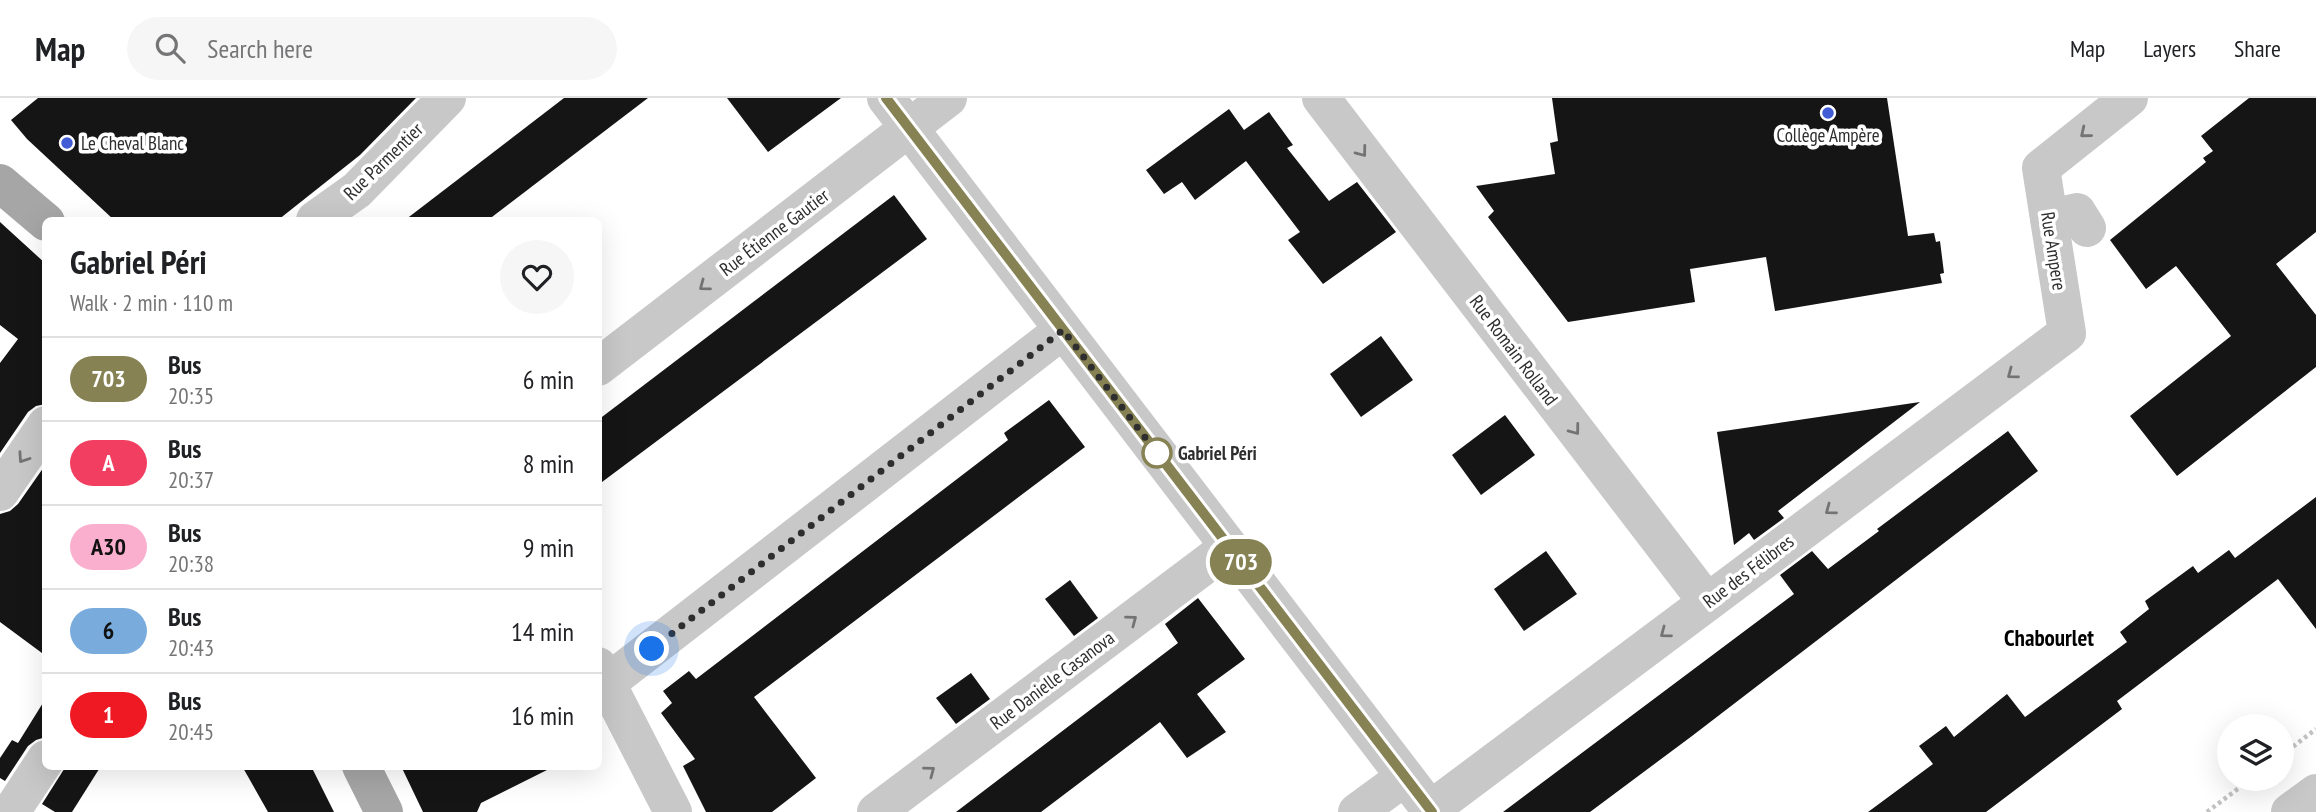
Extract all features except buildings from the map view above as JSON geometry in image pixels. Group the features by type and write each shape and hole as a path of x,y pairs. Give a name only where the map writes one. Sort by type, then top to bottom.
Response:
{"main road":[{"path":"1,186 42,219"},
{"path":"362,770 384,812"}],"street":[{"name":"Rue Parmentier","path":"319,217 357,190 447,98"},
{"path":"886,98 1431,811"},
{"name":"Rue Étienne Gautier","path":"602,363 948,98"},
{"name":"Rue Romain Rolland","path":"1321,98 1707,602"},
{"name":"Rue Ampere","path":"2067,333 2041,168 2129,98"},
{"path":"2049,218 2077,212 2087,228"},
{"path":"673,812 603,674 1063,330"},
{"name":"Rue des Félibres","path":"1431,811 2067,333"},
{"path":"0,492 42,431"},
{"name":"Rue Danielle Casanova","path":"876,812 1229,547"},
{"path":"11,812 42,765"},
{"path":"1357,812 1405,777"},
{"path":"2290,812 2316,793"},
{"path":"0,809 5,812"}],"path":[{"path":"2294,746 2316,729"},
{"path":"2207,812 2235,791"}],"bus line":[{"name":"703","path":"886,98 1432,812"}],"place":[{"name":"Collège Ampère","path":"1828,113"},
{"name":"Le Cheval Blanc","path":"67,143"},
{"name":"Gabriel Péri","path":"1157,453"}],"district":[{"name":"Chabourlet","path":"2049,638"}],"route":[{"path":"652,649 1063,330 1157,453"}]}
